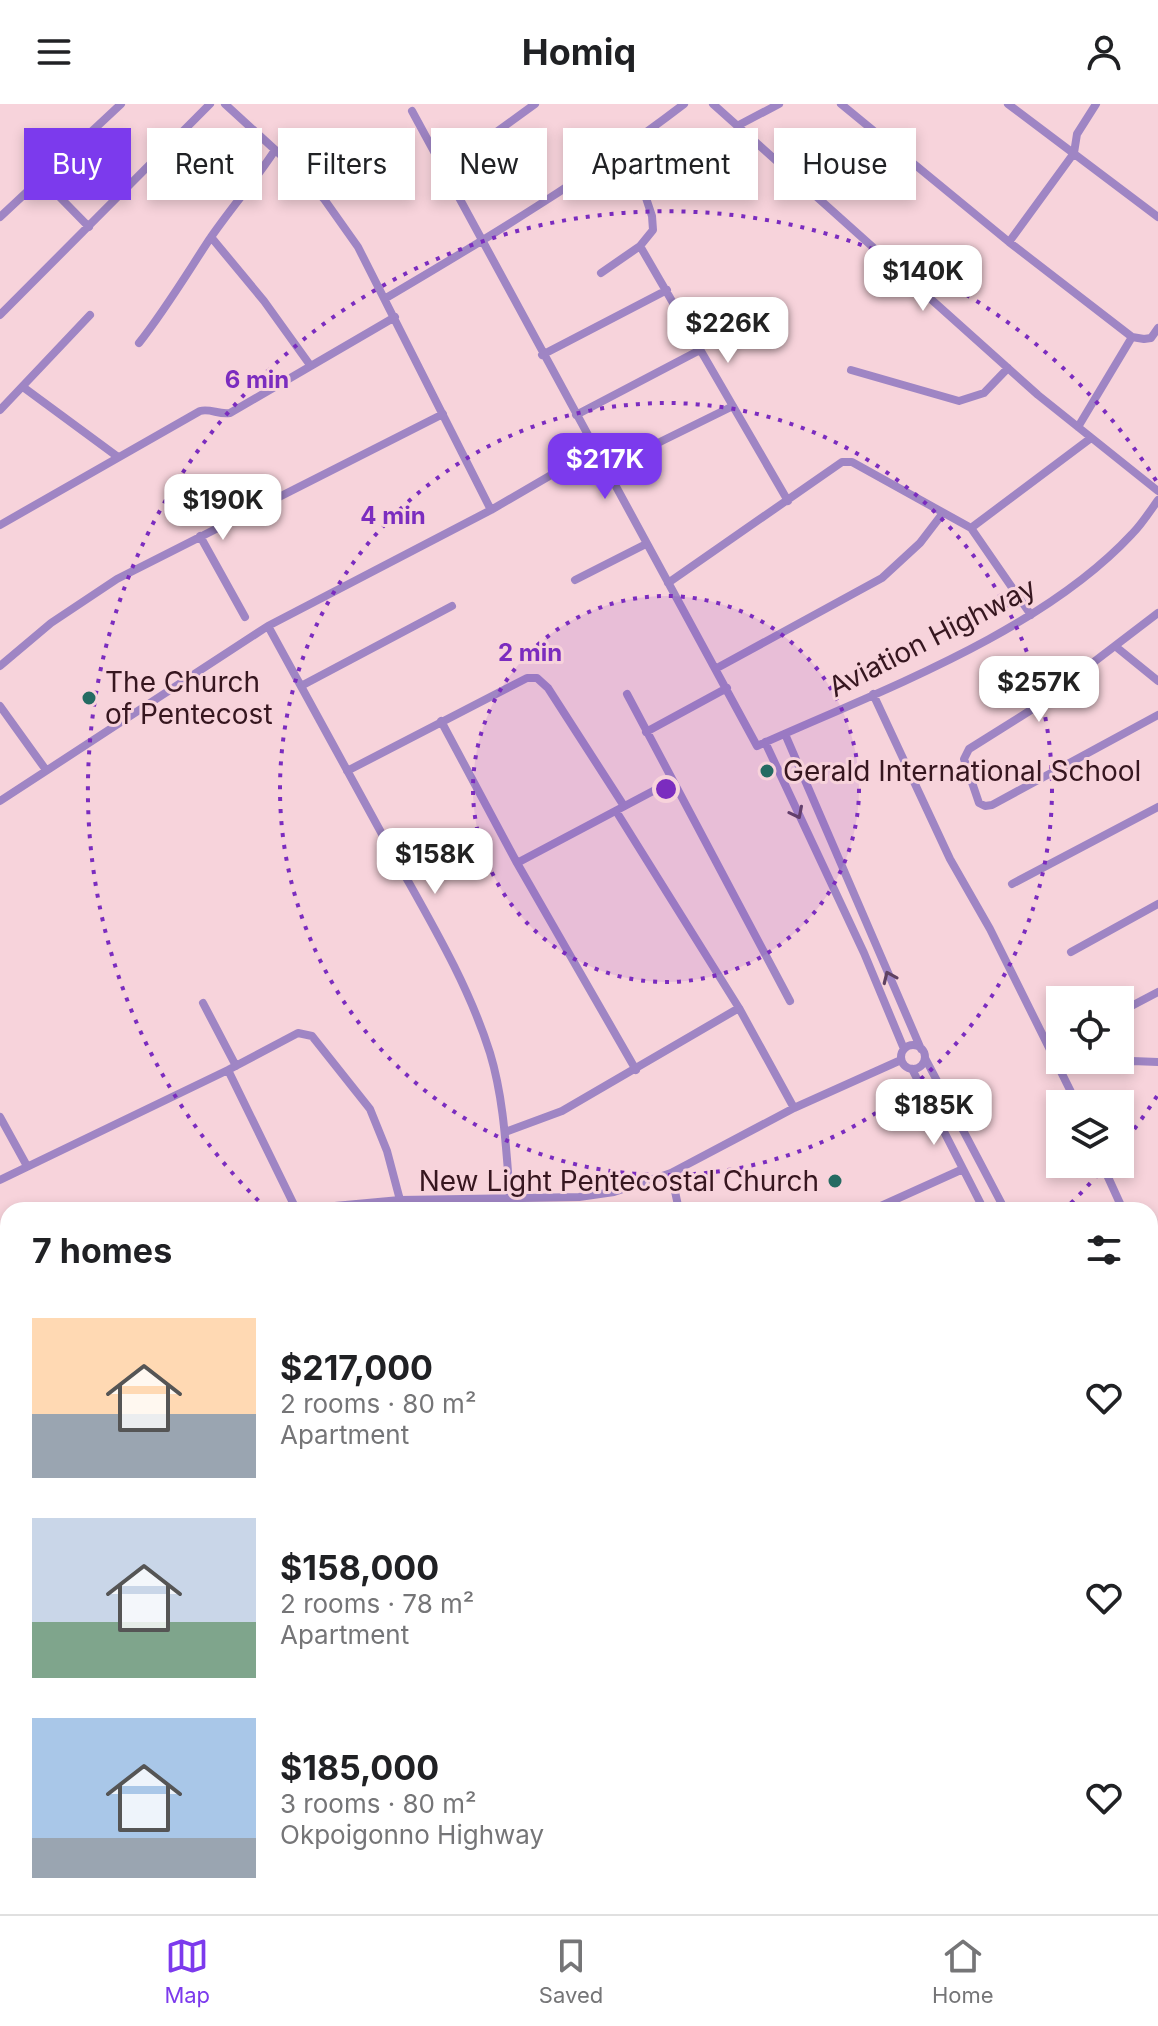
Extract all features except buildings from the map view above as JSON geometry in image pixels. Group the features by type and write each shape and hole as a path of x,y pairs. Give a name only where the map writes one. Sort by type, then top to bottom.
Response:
{"street":[{"path":"95,128 121,104"},
{"path":"0,315 210,104"},
{"path":"225,104 324,199 358,247 491,510"},
{"path":"502,128 535,104"},
{"path":"653,128 684,104"},
{"path":"713,104 1008,368 1158,491"},
{"path":"737,126 779,104"},
{"path":"841,104 1009,242 1132,337 1151,338 1158,328"},
{"path":"1008,104 1158,217"},
{"path":"1009,242 1074,153 1077,134 1096,104"},
{"path":"412,111 431,146"},
{"path":"139,343 275,150"},
{"path":"386,298 563,189"},
{"path":"0,217 24,194"},
{"path":"63,200 89,227"},
{"path":"459,200 646,544 761,744 857,939 904,1049 901,1060 905,1067 912,1069 919,1067 925,1058"},
{"path":"601,273 640,246 653,230 647,200"},
{"path":"211,237 264,301 310,365"},
{"path":"640,246 788,501"},
{"path":"542,355 667,290"},
{"path":"0,410 90,315"},
{"path":"0,525 200,411 207,409 230,413 395,317"},
{"path":"1078,427 1132,337"},
{"path":"576,415 700,350"},
{"path":"851,370 959,401 984,393 1008,368"},
{"path":"23,387 118,457"},
{"path":"605,469 733,406"},
{"path":"0,666 51,623 117,579 443,414"},
{"path":"971,528 1091,438"},
{"path":"0,801 268,626 491,510 594,450"},
{"path":"668,583 837,464 847,461 971,528 1031,615"},
{"name":"Aviation Highway","path":"761,744 873,694 1031,615 1106,560 1134,532 1158,500"},
{"path":"717,668 865,590 920,543 943,513"},
{"path":"200,536 245,617"},
{"path":"575,580 646,544"},
{"path":"301,686 452,606"},
{"path":"1158,613 1031,710 969,749 964,759 979,803 985,806 999,802 1158,715"},
{"path":"268,626 442,942 476,1013 491,1056 505,1132 510,1197"},
{"path":"1115,646 1158,681"},
{"path":"347,771 527,678 537,678 548,688 739,1008 794,1108"},
{"path":"646,732 727,688"},
{"path":"627,694 790,1001"},
{"path":"873,694 950,859 990,929 1046,1043"},
{"path":"0,706 46,770"},
{"path":"441,721 517,863 636,1070"},
{"path":"785,734 925,1058 1001,1202"},
{"path":"517,863 672,781"},
{"path":"1012,884 1158,807"},
{"path":"1071,952 1158,904"},
{"path":"1134,1005 1158,992"},
{"path":"203,1003 290,1202"},
{"path":"505,1132 562,1111 739,1008"},
{"path":"0,1180 298,1033 312,1036 370,1109 387,1151 400,1200"},
{"path":"904,1049 914,1046 921,1049"},
{"path":"383,1202 579,1197 614,1192 671,1173 794,1108 901,1060"},
{"path":"1134,1061 1158,1062"},
{"path":"912,1069 980,1202"},
{"path":"0,1117 27,1166"},
{"path":"891,1202 963,1169"},
{"path":"671,1173 677,1202"},
{"path":"1108,1178 1119,1202"}],"place":[{"name":"The Church of Pentecost","path":"89,698"},
{"name":"Gerald International School","path":"767,771"},
{"name":"New Light Pentecostal Church","path":"835,1181"}]}
